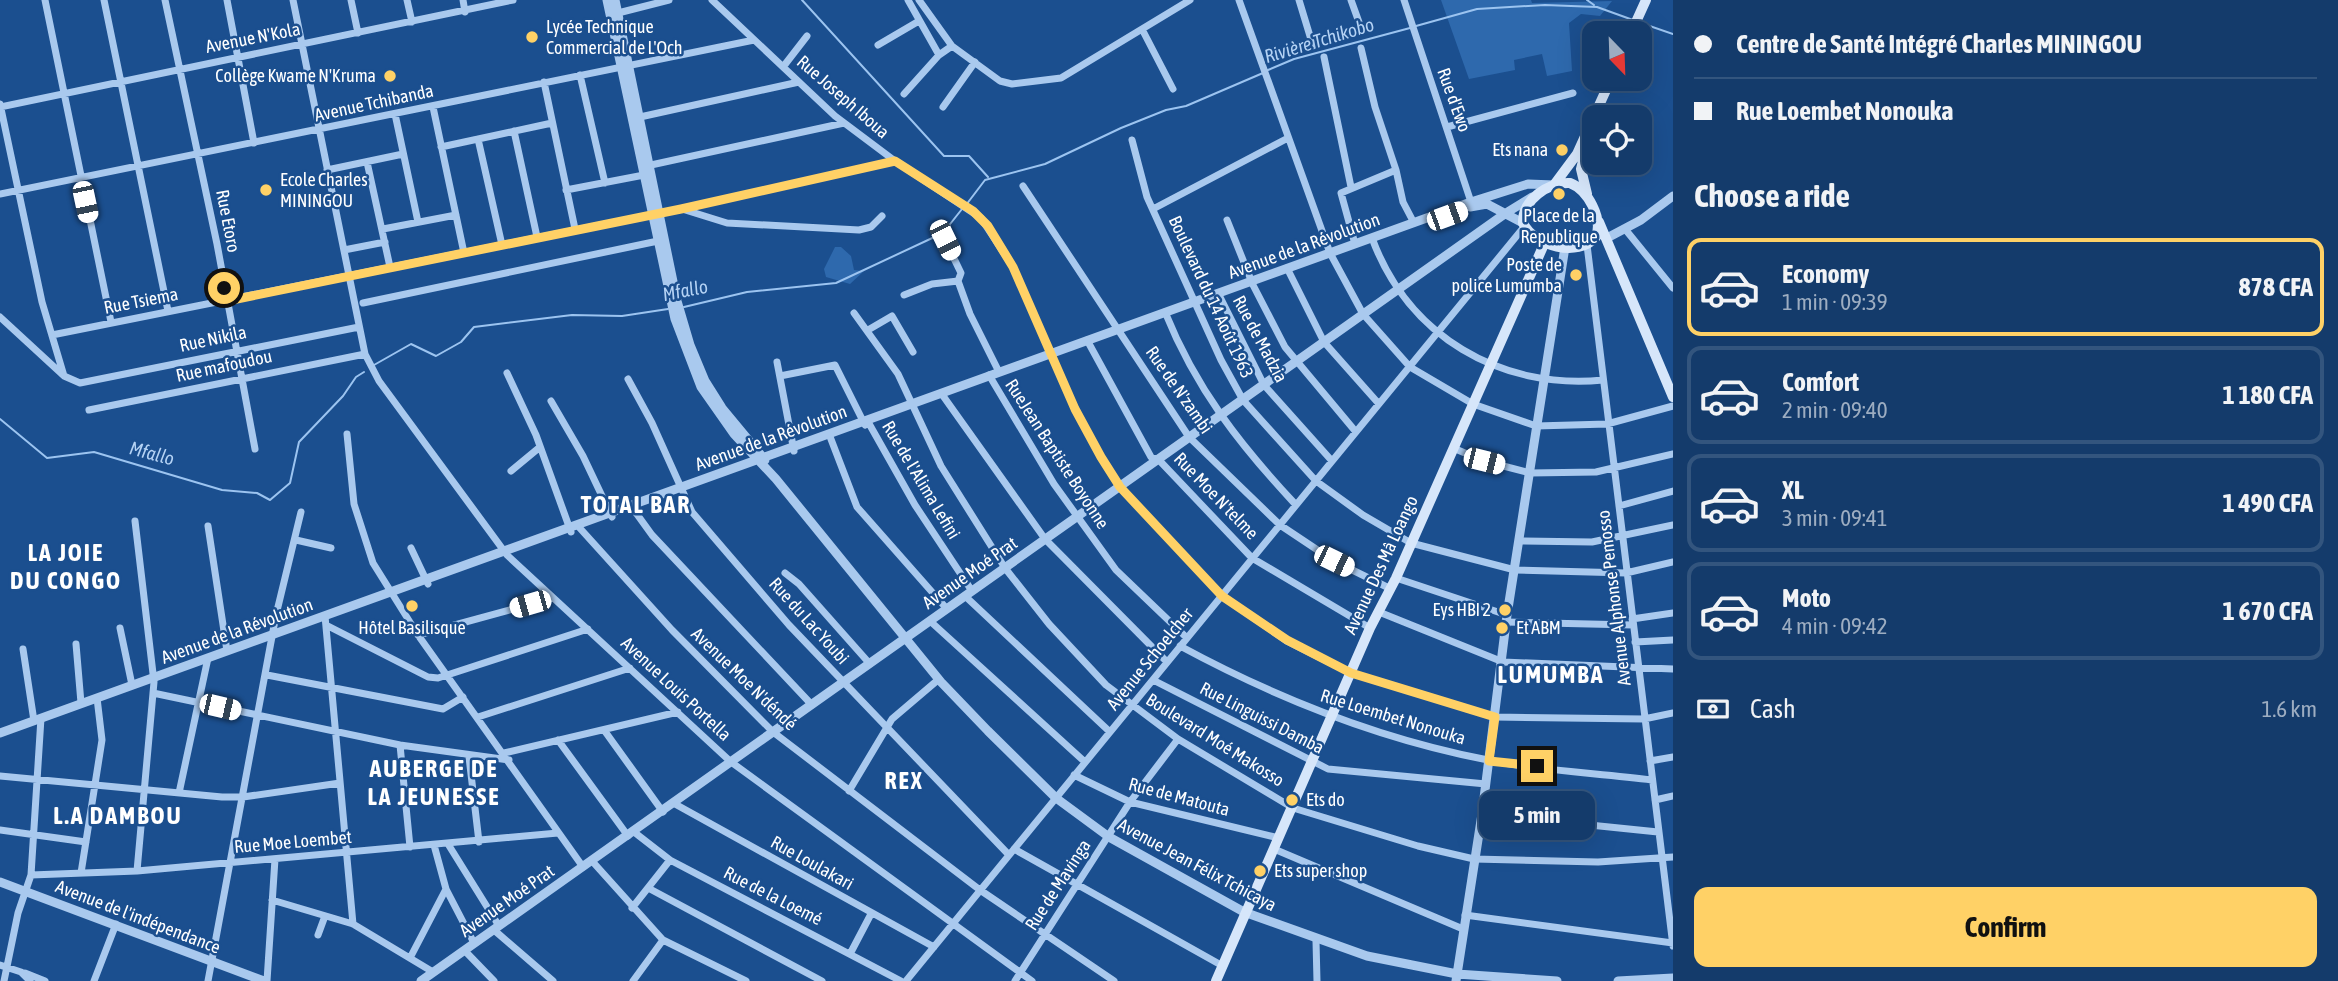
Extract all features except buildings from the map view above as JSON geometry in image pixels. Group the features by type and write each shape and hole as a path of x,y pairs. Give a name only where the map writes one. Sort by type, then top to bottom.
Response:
{"main road":[{"path":"1639,21 1649,0"},
{"path":"1606,91 1580,154 1587,197 1607,238 1673,397"},
{"path":"1582,150 1554,185 1539,194 1525,208 1524,225 1535,238 1565,247 1607,238"},
{"path":"1554,185 1570,183 1587,197"},
{"path":"1589,244 1598,230 1597,218"},
{"name":"Avenue Des Mâ Loango","path":"1216,981 1370,628 1393,583 1545,242"}],"street":[{"path":"45,0 111,322"},
{"path":"104,0 168,311"},
{"name":"Rue Etoro","path":"165,0 199,155 255,449"},
{"path":"227,0 254,144"},
{"name":"Avenue Louis Portella","path":"293,0 365,354 379,381 505,553 731,762 1032,981"},
{"path":"351,0 358,33"},
{"path":"407,0 412,22"},
{"path":"463,0 465,12"},
{"name":"Avenue N'Kola","path":"0,106 513,0"},
{"path":"607,0 640,117 651,166 658,241 675,319 688,358 714,408 749,447 778,452"},
{"path":"615,0 645,175 690,345 713,395 749,447"},
{"path":"618,13 669,0"},
{"name":"Rue Joseph Iboua","path":"712,0 845,123 895,161 981,218 1006,254 1075,409 1120,487 1222,596 1287,640 1351,673 1495,717 1644,719 1673,713"},
{"path":"908,0 939,55"},
{"path":"919,0 952,46 1000,81 1012,84 1046,82 1079,69 1143,31 1176,4 1190,0"},
{"path":"1239,0 1331,255 1363,314 1410,367 1473,404 1536,425 1607,424 1673,406"},
{"path":"1299,0 1313,46"},
{"path":"1351,0 1360,25"},
{"name":"Rue d'Ewo","path":"1404,0 1471,202"},
{"path":"878,45 919,21"},
{"path":"1143,31 1173,89"},
{"path":"783,67 807,36"},
{"name":"Avenue Tchibanda","path":"0,194 320,131 754,40"},
{"path":"904,94 939,55 952,46"},
{"path":"1361,48 1403,202 1414,223"},
{"path":"1324,57 1351,187"},
{"path":"943,107 975,62"},
{"path":"580,75 605,183"},
{"path":"544,82 575,229"},
{"path":"640,117 799,82"},
{"path":"1447,127 1573,93"},
{"path":"0,106 42,302 64,376"},
{"path":"433,107 464,253"},
{"path":"395,114 418,222"},
{"path":"441,147 552,123"},
{"path":"651,166 845,123"},
{"path":"514,131 537,237"},
{"path":"1153,209 1288,138"},
{"path":"478,139 502,245"},
{"name":"Boulevard du 14 Août 1963","path":"1132,140 1153,209 1195,304 1243,400 1316,481 1363,515 1411,543 1515,570 1626,573 1673,562"},
{"path":"327,170 403,154"},
{"name":"Rue Tsiema","path":"52,335 681,209 895,161"},
{"path":"367,162 390,267"},
{"path":"1355,244 1341,193 1396,170"},
{"path":"566,191 645,175"},
{"name":"Avenue de la Révolution","path":"1331,255 1471,202 1528,184 1554,185"},
{"name":"Rue de N'zambi","path":"1023,186 1189,437 1280,525 1334,561 1393,583 1507,618 1633,622 1673,613"},
{"name":"Avenue Moé Prat","path":"421,981 675,804 1363,314 1507,213 1539,194"},
{"path":"1607,238 1673,197"},
{"name":"Avenue de la Révolution","path":"208,660 227,651 325,621 1088,342 1471,207 1487,204 1524,225"},
{"path":"681,209 727,223 859,230 871,227 882,216"},
{"path":"383,229 456,215"},
{"path":"1227,220 1252,283 1295,363 1356,432"},
{"name":"Avenue Schoelcher","path":"904,981 1524,225"},
{"path":"1625,229 1673,288"},
{"path":"945,240 961,273 958,281 970,314 999,372"},
{"path":"1373,240 1396,291 1437,333 1514,375 1544,381 1603,380"},
{"path":"363,303 658,241"},
{"path":"344,250 385,242"},
{"name":"Avenue Alphonse Pemosso","path":"1589,244 1607,424 1673,944"},
{"path":"1456,978 1482,814 1507,618 1565,247"},
{"path":"1288,271 1324,342 1379,404"},
{"path":"904,295 932,284 958,281"},
{"name":"Rue de Madzia","path":"1219,295 1264,385 1332,461"},
{"name":"Boulevard Moé Makosso","path":"854,313 898,374 940,466 1005,568 1079,657 1131,706 1178,739 1293,808 1369,833 1474,859 1662,860 1673,857"},
{"path":"1166,314 1201,387 1219,416 1296,505"},
{"path":"868,330 892,316 913,352"},
{"path":"0,317 52,368 64,376"},
{"name":"Rue Nikila","path":"64,376 73,382 359,327"},
{"name":"Rue Moe N'telme","path":"1088,342 1152,457 1158,459 1252,558 1370,628"},
{"name":"Rue mafoudou","path":"89,410 365,354"},
{"name":"Avenue de la Révolution","path":"990,378 999,372 1053,355"},
{"path":"777,362 794,449"},
{"name":"Rue de l'Alima Lefini","path":"780,376 835,365 866,423 969,594 1110,732"},
{"name":"Avenue Moe N'déndé","path":"507,373 574,528 773,732 980,890 1114,981"},
{"name":"RueJean Baptiste Boyonne","path":"990,378 1076,517 1116,570 1187,638"},
{"name":"Rue du Lac Youbi","path":"628,379 661,441 692,512 886,729 1012,852 1221,965"},
{"path":"942,395 1045,539 1167,662"},
{"path":"551,401 611,515"},
{"path":"347,434 359,524 373,563 418,635 583,867"},
{"path":"830,436 857,507 947,609"},
{"path":"510,471 540,447"},
{"path":"742,465 749,447"},
{"name":"Avenue Jean Félix Tchicaya","path":"749,447 939,679 1056,798 1109,837 1244,912 1317,941 1456,978 1557,981"},
{"path":"1454,448 1484,461 1530,472 1596,472 1673,454"},
{"name":"Avenue de la Révolution","path":"681,490 742,465 762,462 778,452 794,449"},
{"path":"1619,506 1673,491"},
{"path":"632,508 669,554 812,705"},
{"path":"208,981 228,863 301,512"},
{"path":"135,521 153,680 146,790 137,871"},
{"path":"1520,541 1592,542 1673,525"},
{"path":"208,526 227,651"},
{"path":"296,540 331,548"},
{"path":"411,548 427,582"},
{"path":"785,573 799,584 870,664"},
{"path":"418,635 553,598"},
{"path":"1379,612 1503,662 1673,669"},
{"path":"325,621 428,677 448,676 588,629"},
{"path":"325,621 353,924"},
{"path":"930,621 1085,762"},
{"path":"120,628 132,685"},
{"name":"Avenue de la Révolution","path":"0,736 273,637"},
{"path":"1635,642 1673,640"},
{"path":"76,644 81,703"},
{"name":"Rue Loembet Nonouka","path":"1180,646 1261,688 1333,718 1489,761 1652,780"},
{"path":"4,981 4,966 30,875 38,779 39,721 23,649"},
{"path":"179,793 208,660"},
{"path":"478,717 630,668"},
{"path":"267,675 443,709 464,697"},
{"path":"849,791 892,719 939,679"},
{"name":"Avenue de la Révolution","path":"39,721 81,703 153,680"},
{"name":"Rue Linguissi Damba","path":"1153,680 1312,762 1341,772 1486,784"},
{"path":"153,694 336,733 469,757 507,757 558,740 678,712"},
{"path":"81,873 102,740 97,700"},
{"path":"604,730 663,812"},
{"name":"Rue de Mavinga","path":"1015,981 1130,802 1178,739"},
{"name":"Rue de la Loemé","path":"558,740 631,834 670,860 904,981"},
{"path":"400,745 410,848"},
{"path":"469,757 479,842"},
{"path":"1650,761 1673,757"},
{"name":"Rue de Matouta","path":"1074,775 1130,802 1277,844 1463,929"},
{"path":"0,776 243,797 340,783"},
{"path":"1655,800 1673,796"},
{"name":"Rue Loulakari","path":"675,804 934,947"},
{"path":"1482,814 1658,832"},
{"path":"0,830 86,842"},
{"name":"Rue Moe Loembet","path":"30,875 137,871 558,833"},
{"path":"434,845 446,889 474,943"},
{"path":"448,845 497,928 552,981"},
{"path":"265,981 275,859"},
{"path":"632,908 650,889 670,860"},
{"path":"592,861 663,940 746,981"},
{"name":"Avenue de l'indépendance","path":"0,882 265,981"},
{"path":"410,957 446,889"},
{"path":"650,889 822,981"},
{"path":"272,900 353,924 433,972"},
{"path":"850,954 871,914"},
{"path":"1465,915 1673,944"},
{"path":"318,935 325,916"},
{"path":"94,981 116,924"},
{"path":"632,981 663,940"},
{"path":"1317,941 1317,981"},
{"path":"465,951 494,981"},
{"path":"4,966 45,981"},
{"path":"21,972 30,981"},
{"path":"1618,981 1673,978"}],"shaded area":[{"path":"1441,0 1531,0 1532,3 1612,1 1600,16 1581,14 1569,23 1572,71 1547,76 1542,54 1514,60 1515,70 1469,79"},
{"path":"835,247 841,247 851,256 854,270 864,271 850,284 826,277 824,269"}],"waterway":[{"path":"802,0 944,156 969,156 988,177"},
{"path":"1587,0 1594,5"},
{"name":"Rivière Tchikobo","path":"1416,26 1477,9 1545,5 1597,7 1633,20"},
{"name":"Rivière Tchikobo","path":"1652,27 1673,34"},
{"name":"Rivière Tchikobo","path":"1268,70 1294,59 1410,28"},
{"name":"Rivière Tchikobo","path":"966,205 985,180 1045,164 1121,128 1166,110 1186,106 1263,73"},
{"name":"Mfallo","path":"684,307 747,292 836,283 943,233 962,209"},
{"name":"Mfallo","path":"374,365 411,344 436,356 461,342 474,327 572,315 622,316 668,309"},
{"name":"Mfallo","path":"0,419 47,458 94,452 222,490 257,493 270,500 290,483 299,442 343,396 356,377 364,372"}],"place":[{"name":"Lycée Technique Commercial de L'Och","path":"532,37"},
{"name":"Collège Kwame N'Kruma","path":"390,76"},
{"name":"Ets nana","path":"1562,150"},
{"name":"Ecole Charles MININGOU","path":"266,190"},
{"name":"Place de la Republique","path":"1559,194"},
{"name":"Poste de police Lumumba","path":"1576,275"},
{"name":"Hôtel Basilisque","path":"412,606"},
{"name":"Eys HBI 2","path":"1505,610"},
{"name":"Et ABM","path":"1502,628"},
{"name":"Ets do","path":"1292,800"},
{"name":"Ets super shop","path":"1260,871"}],"district":[{"name":"TOTAL BAR","path":"636,505"},
{"name":"LA JOIE DU CONGO","path":"66,567"},
{"name":"LUMUMBA","path":"1551,675"},
{"name":"REX","path":"904,781"},
{"name":"AUBERGE DE LA JEUNESSE","path":"434,783"},
{"name":"L.A DAMBOU","path":"118,816"}],"route":[{"path":"224,288 227,301 660,211 681,209 895,161 973,211 988,226 1013,267 1075,409 1101,457 1120,487 1222,596 1287,640 1351,673 1495,717 1489,761 1537,766"}]}
